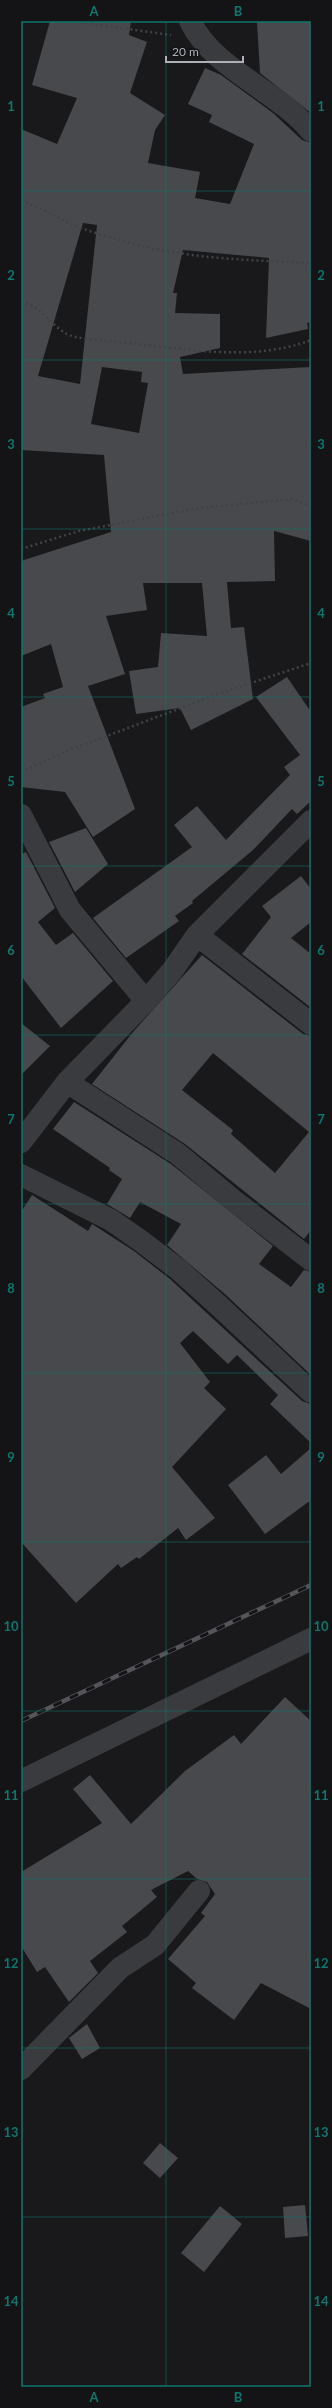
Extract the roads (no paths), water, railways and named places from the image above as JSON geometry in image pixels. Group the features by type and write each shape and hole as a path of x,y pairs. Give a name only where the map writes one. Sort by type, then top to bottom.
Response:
{"street":[{"path":"194,29 223,60 299,117 311,131"},
{"path":"21,815 70,910 146,1001"},
{"path":"21,1142 67,1082 146,1001 172,971 197,935 311,821"},
{"path":"197,935 311,1024"},
{"path":"67,1082 178,1154 232,1200 311,1260"},
{"path":"21,1175 111,1220 147,1245 217,1304 311,1392"},
{"path":"21,1781 311,1639"},
{"path":"21,2069 120,1968 155,1946 199,1891"}],"railway":[{"path":"21,1721 311,1585"}]}
